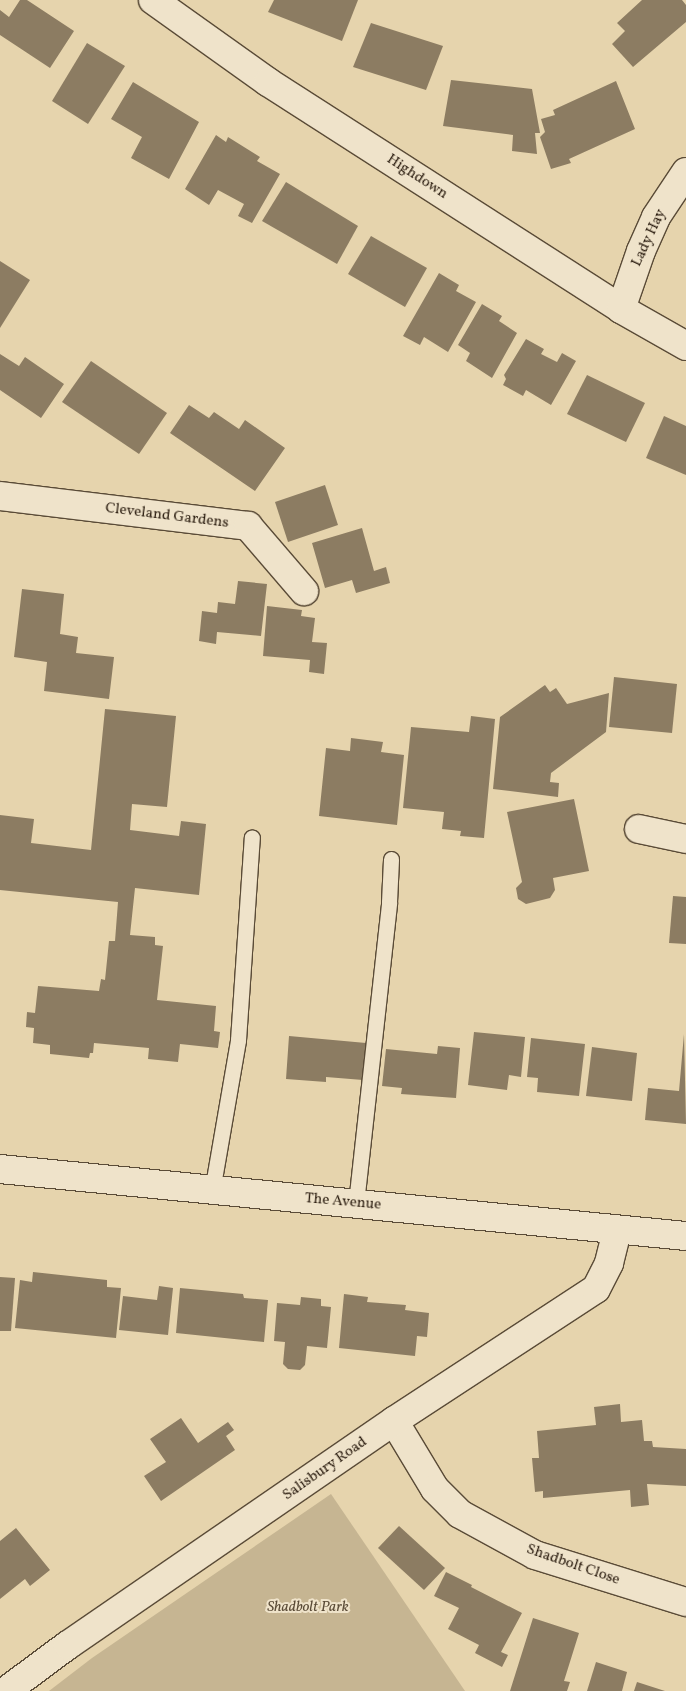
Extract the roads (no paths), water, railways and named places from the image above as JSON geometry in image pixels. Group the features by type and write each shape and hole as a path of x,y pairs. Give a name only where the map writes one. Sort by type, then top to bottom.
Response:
{"street":[{"name":"Highdown","path":"153,0 268,82 621,309 686,346"},
{"name":"Lady Hay","path":"621,309 641,251 656,217 686,172"},
{"name":"Cleveland Gardens","path":"0,496 248,526 304,591"},
{"path":"639,828 686,839"},
{"name":"The Avenue","path":"0,1169 686,1236"},
{"name":"Salisbury Road","path":"6,1691 68,1645 394,1421 596,1289 610,1263 617,1230"},
{"name":"Shadbolt Close","path":"394,1421 435,1489 460,1514 535,1555 686,1602"}],"lane":[{"path":"212,1191 238,1040 252,836"},
{"path":"356,1203 389,902 391,859"}],"park label":[{"name":"Shadbolt Park","path":"308,1608"}]}
